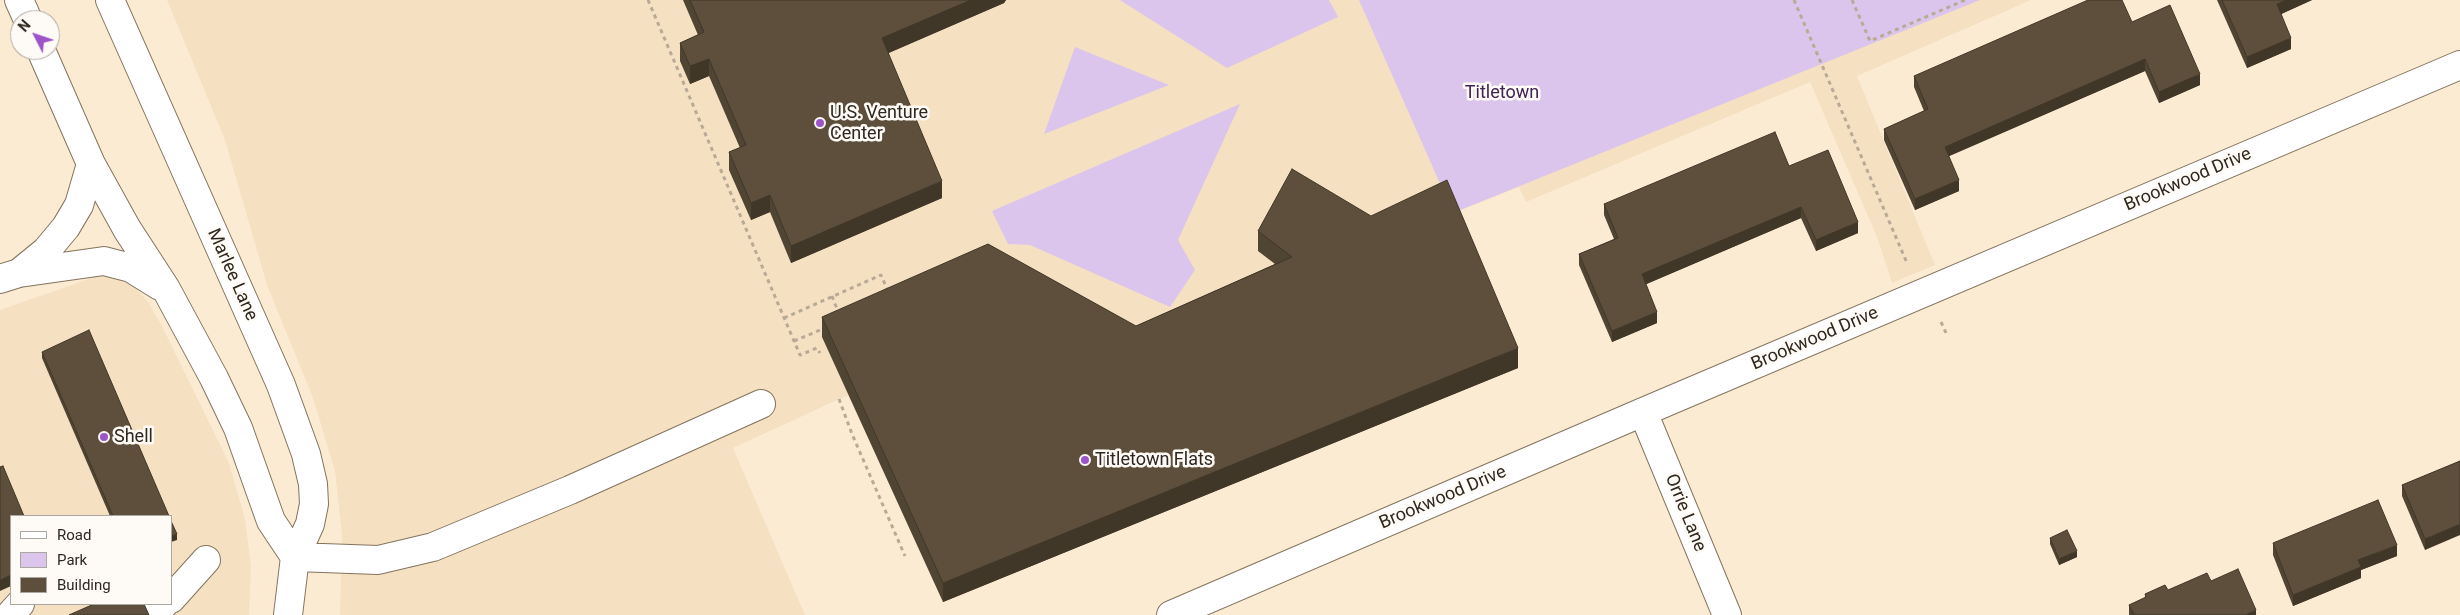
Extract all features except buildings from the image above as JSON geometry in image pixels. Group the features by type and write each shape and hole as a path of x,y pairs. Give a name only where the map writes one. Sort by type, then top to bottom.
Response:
{"street":[{"name":"Marlee Lane","path":"110,0 281,385 300,434 310,469 314,504 310,524 295,557 288,615"},
{"path":"45,60 91,164 127,229 166,289 202,354 234,420 271,521 295,557 378,560 432,547 570,490 761,404"},
{"name":"Brookwood Drive","path":"1171,615 2460,64"},
{"path":"10,276 46,250 70,221 83,194 91,164"},
{"path":"10,276 104,261 131,268 166,289"},
{"name":"Orrie Lane","path":"1643,412 1727,615"},
{"path":"172,598 206,560"},
{"path":"10,615 19,605"},
{"path":"140,615 162,605"}],"path":[{"path":"648,0 800,355 818,348 820,353"},
{"path":"1794,0 1908,265"},
{"path":"1852,0 1870,41 1965,0"},
{"path":"784,318 881,275 888,292 882,298"},
{"path":"832,296 842,320"},
{"path":"1941,322 1946,335"},
{"path":"794,341 829,326"},
{"path":"839,399 852,434 905,556"}],"shaded area":[{"path":"167,0 2031,0 1857,76 1935,265 1892,283 1877,237 1810,82 1526,202 1519,187 1292,277 1136,346 823,337 848,395 733,448 805,615 340,615 342,535 335,471 313,398 267,285 225,140"},
{"path":"97,276 115,276 134,286 148,302 162,326 229,463 245,519 251,567 249,615 0,615 0,310"}],"green space":[{"path":"1120,0 1329,0 1338,17 1227,68"},
{"name":"Titletown","path":"1359,0 1980,0 1453,213"},
{"path":"1075,47 1169,85 1044,134"},
{"path":"1240,104 1178,240 1195,270 1170,307 1030,245 1008,244 992,211"}],"place":[{"name":"U.S. Venture Center","path":"820,123"},
{"name":"Shell","path":"104,437"},
{"name":"Titletown Flats","path":"1085,460"}]}
